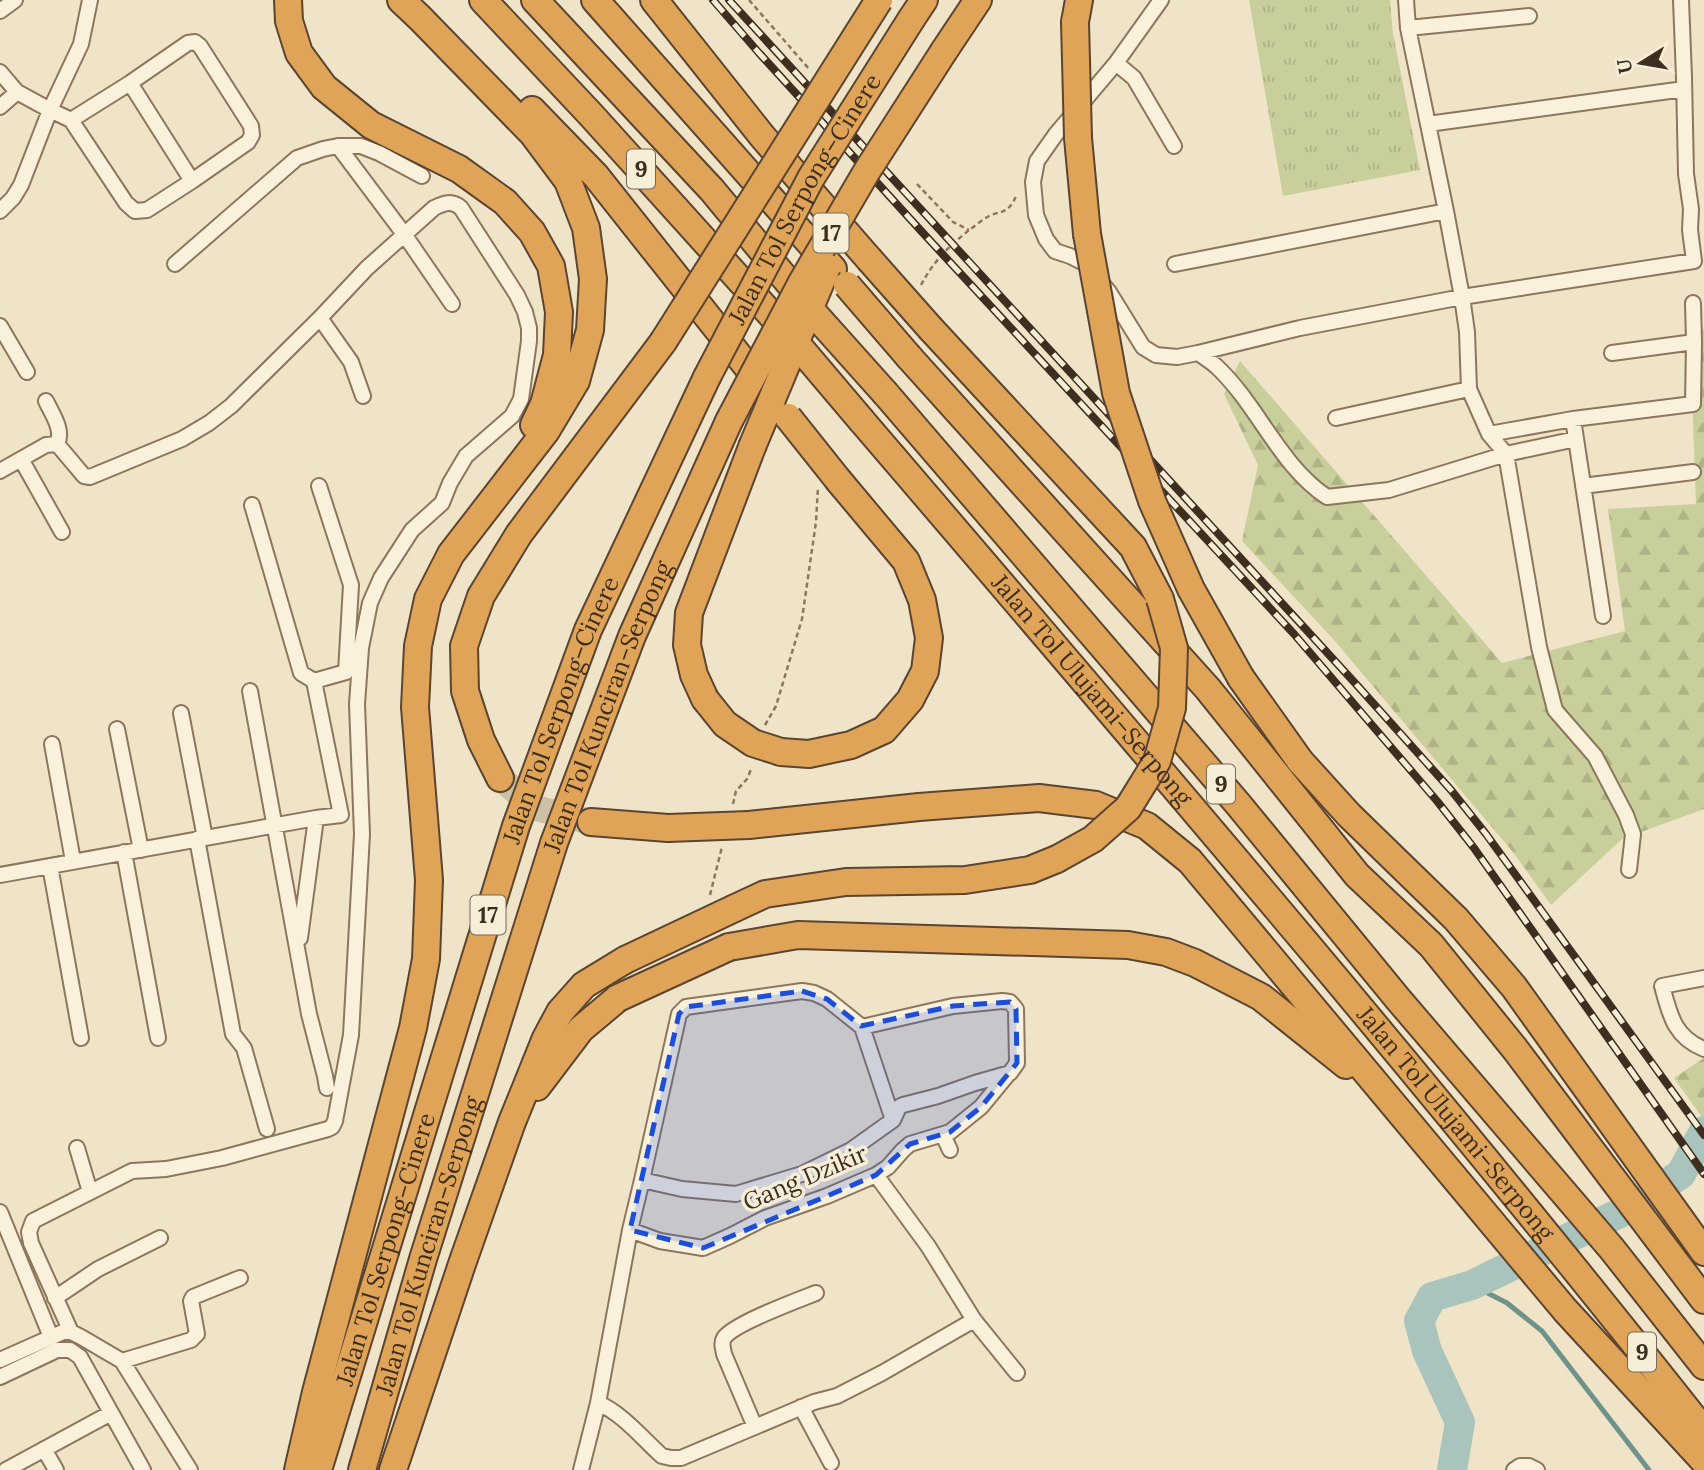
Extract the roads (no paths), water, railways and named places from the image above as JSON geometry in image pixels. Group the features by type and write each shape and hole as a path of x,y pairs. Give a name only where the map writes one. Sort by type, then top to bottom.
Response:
{"highway":[{"path":"288,0 289,21 299,53 324,87 371,125 459,169 505,202 532,232 551,266 559,312 557,355 544,404 513,472"},
{"name":"Jalan Tol Ulujami–Serpong","path":"483,0 601,126 795,342 1211,828 1580,1273 1704,1431"},
{"name":"Jalan Tol Ulujami–Serpong","path":"535,0 712,190 809,308 1238,804 1398,999 1612,1249 1704,1366"},
{"path":"596,0 909,357 1208,689 1357,875 1431,945 1515,1049 1704,1300"},
{"path":"393,1470 512,1122 546,1038 560,1012 584,985 625,960 765,894 846,882 965,880 1030,870 1057,859 1093,839 1128,808 1157,761 1172,708 1174,648 1160,599 1133,547 869,259 762,136 654,0"},
{"path":"500,778 481,740 464,691 464,646 481,596 519,534 663,342 879,0"},
{"name":"Jalan Tol Kunciran–Serpong","path":"362,1470 423,1259 554,842 632,636 729,421 802,282 867,172 978,0"},
{"path":"298,1470 316,1392 413,1028 426,959 429,880 415,707 418,646 429,599 451,554 545,431 576,381 590,330 593,279 586,228 568,181 533,134 411,9"},
{"path":"411,9 518,95 596,176 788,417 829,482 906,561 922,600 929,638 925,671 910,700 884,730 851,745 809,754 781,752 753,743 725,724 705,699 694,675 687,645 689,612 752,447 867,172"},
{"name":"Jalan Tol Serpong–Cinere","path":"318,1470 516,826 588,630 707,377 811,178 918,9"},
{"path":"1077,11 1078,138 1087,234 1116,393 1152,501 1191,590 1241,677 1300,761 1349,815 1456,919 1514,987 1697,1243"},
{"path":"591,822 668,828 749,825 919,807 1039,798 1096,805 1147,826 1190,860 1565,1310 1704,1461"},
{"path":"512,1122 581,1029 618,998 729,947 799,935 1128,945 1166,952 1195,963 1261,997 1391,1102"}],"street":[{"path":"0,11 15,0"},
{"path":"0,211 21,185 50,110 81,44 90,0"},
{"path":"1161,0 1116,63 1043,152 1037,162 1033,182 1035,215 1055,251 1086,264 1109,292 1143,347 1156,355 1177,358 1300,327 1462,297 1694,261 1699,243 1690,230 1681,0"},
{"path":"1406,0 1408,28 1462,297 1469,389 1489,434 1506,454 1539,647 1555,710 1595,756 1626,815 1633,834 1629,870"},
{"path":"1408,28 1529,16"},
{"path":"0,72 18,92 71,120 126,203 135,211 147,210 192,181 248,142 252,135 251,126 200,46 195,43 188,43 71,120"},
{"path":"1116,63 1133,78 1174,146"},
{"path":"130,83 192,181"},
{"path":"1428,124 1684,89"},
{"path":"0,107 18,92"},
{"path":"338,146 452,304"},
{"path":"175,264 297,159 323,149 361,146 422,176"},
{"path":"57,443 84,476 90,477 182,439 209,423 231,406 367,268 434,208 449,202 461,208 517,295 529,328 521,399 512,416 466,456 442,503 412,530 381,578 370,603 361,648 358,704 362,834 351,1035 335,1121 328,1129 222,1158 166,1169 132,1171 33,1221 29,1232 31,1243 71,1332"},
{"path":"1175,264 1446,211"},
{"path":"1489,434 1573,419 1693,404 1693,303"},
{"path":"320,318 351,362 363,396"},
{"path":"0,326 5,344 27,372"},
{"path":"1612,353 1694,342"},
{"path":"1198,353 1216,366 1292,464 1311,486 1327,497 1389,489 1506,454 1576,439"},
{"path":"1336,418 1469,389"},
{"path":"46,401 60,431 57,443"},
{"path":"1573,419 1603,617"},
{"path":"0,471 46,445 57,443"},
{"path":"20,459 62,532"},
{"path":"1583,486 1693,472"},
{"path":"253,505 301,673 314,681 346,673 351,585 319,486"},
{"path":"0,875 341,815 314,681"},
{"path":"250,691 309,1014 327,1088"},
{"path":"181,713 233,1034 244,1048 267,1129"},
{"path":"117,729 141,850"},
{"path":"52,744 73,861"},
{"path":"298,953 316,818"},
{"path":"124,852 158,1038"},
{"path":"50,866 81,1038"},
{"path":"1704,978 1662,986 1671,1019 1679,1032 1688,1041 1704,1049"},
{"path":"581,1470 598,1404 629,1230 679,1014 686,1007 802,991 827,999 862,1027 893,1120"},
{"path":"642,1180 682,1189 736,1194 802,1174 851,1150 893,1120 903,1104 1010,1073 1017,1063 1016,1009 1010,1002 953,1006 862,1027"},
{"name":"Gang Dzikir","path":"629,1230 660,1241 703,1248 765,1218 876,1175 888,1167 910,1144 950,1132 981,1107 1010,1073"},
{"path":"943,1135 950,1150"},
{"path":"77,1148 90,1192"},
{"path":"876,1175 928,1246 974,1320 1017,1373"},
{"path":"0,1212 51,1337"},
{"path":"55,1298 98,1269 160,1237"},
{"path":"122,1361 191,1340 197,1334 191,1301 193,1297 240,1278"},
{"path":"755,1427 724,1354 724,1337 746,1323 816,1293"},
{"path":"598,1404 618,1415 662,1456 681,1458 801,1407 837,1396 974,1320"},
{"path":"0,1360 63,1332 71,1332 122,1361 190,1470"},
{"path":"0,1377 57,1350 70,1350 80,1357 143,1470"},
{"path":"801,1407 831,1463"},
{"path":"0,1461 5,1470 111,1413"},
{"path":"44,1449 56,1470"},
{"path":"1514,1470 1520,1466 1537,1470"}],"waterway":[{"path":"1452,1470 1460,1422 1427,1351 1419,1321 1432,1297 1472,1285 1626,1210 1681,1174 1704,1131"},
{"path":"1472,1285 1507,1303 1542,1331 1649,1470"}],"tunnel":[{"path":"500,778 536,808 591,822"}],"railway":[{"path":"713,0 923,233 1294,634 1437,801 1474,848 1704,1174"},
{"path":"729,0 1451,790 1486,834 1704,1135"}]}
